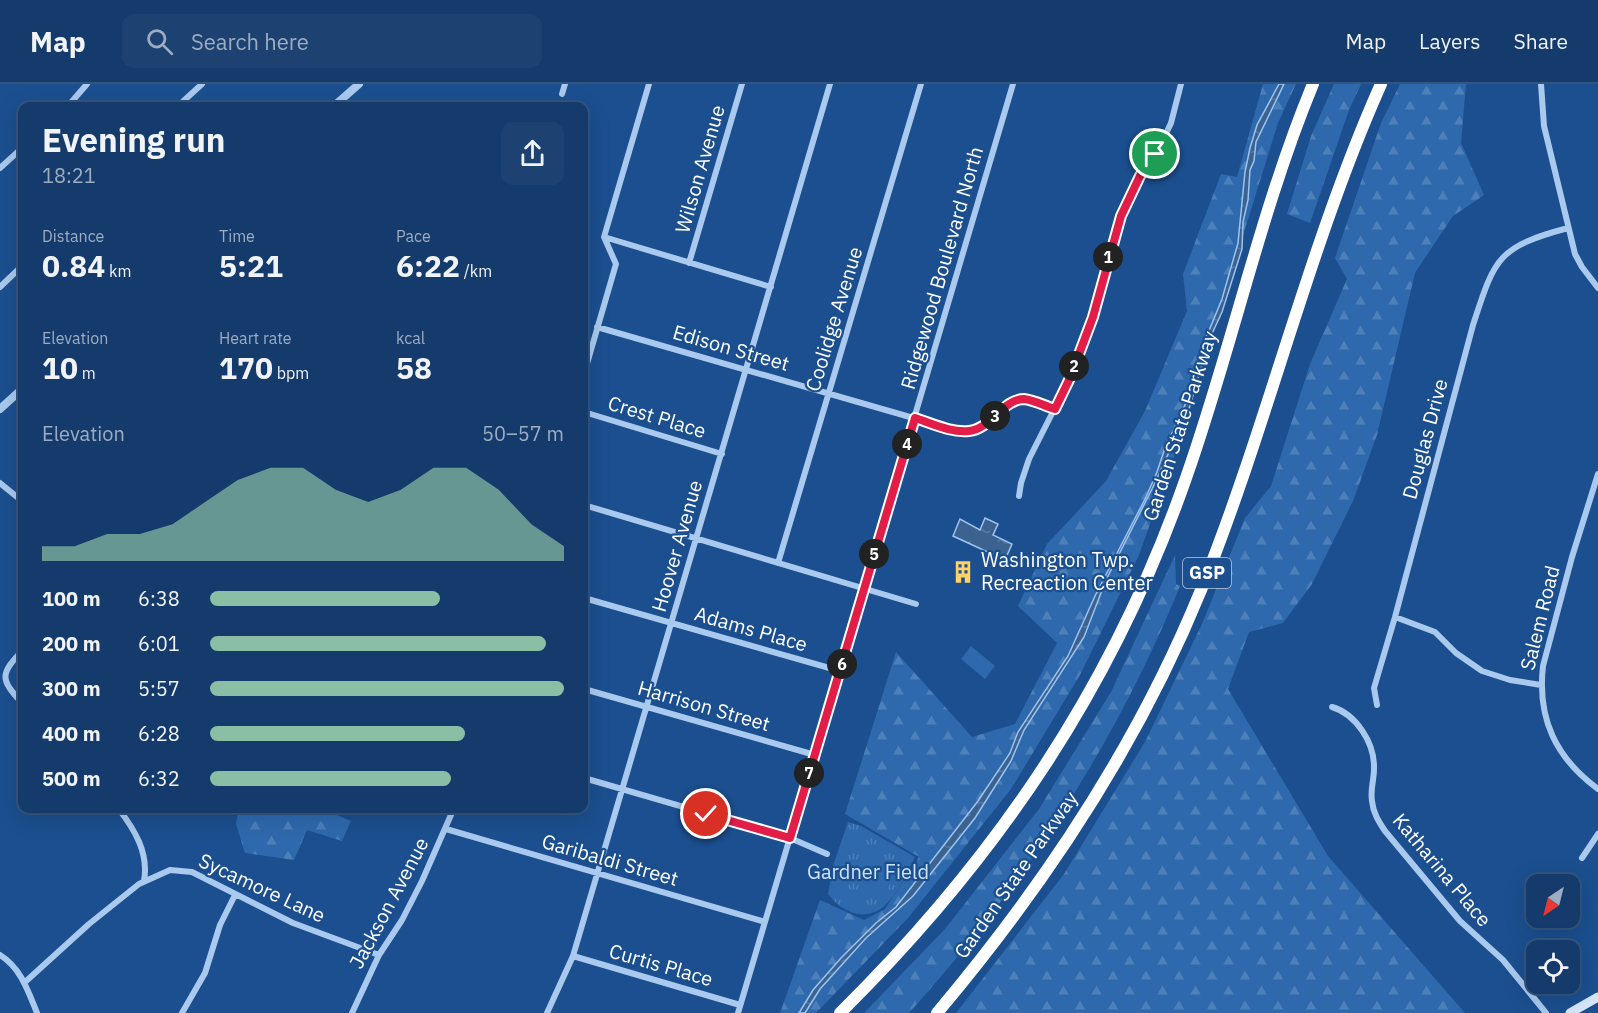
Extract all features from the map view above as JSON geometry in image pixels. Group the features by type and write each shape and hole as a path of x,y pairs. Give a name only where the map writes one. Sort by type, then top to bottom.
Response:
{"highway":[{"name":"Garden State Parkway","path":"840,1013 920,930 991,844 1024,799 1069,729 1122,632 1156,556 1186,479 1275,187 1313,84"},
{"name":"Garden State Parkway","path":"937,1013 987,952 1053,862 1113,767 1165,669 1200,592 1230,514 1333,206 1381,84"}],"main road":[{"path":"1570,1013 1598,997"}],"street":[{"path":"71,102 87,84"},
{"path":"182,102 202,84"},
{"path":"339,102 359,84"},
{"path":"562,94 564,84"},
{"path":"588,360 616,264 604,237 649,84"},
{"name":"Wilson Avenue","path":"689,263 741,84"},
{"name":"Hoover Avenue","path":"547,1013 573,956 830,84"},
{"name":"Coolidge Avenue","path":"778,563 921,84"},
{"name":"Ridgewood Boulevard North","path":"738,1013 1013,84"},
{"path":"1019,496 1029,459 1070,378 1093,317 1121,216 1140,176 1171,123 1181,84"},
{"path":"1541,84 1544,126 1575,254 1598,288"},
{"path":"0,168 18,152"},
{"name":"Douglas Drive","path":"1377,705 1374,688 1473,326 1488,279 1498,262 1514,247 1547,233 1568,228"},
{"path":"604,237 771,287"},
{"path":"0,287 18,270"},
{"name":"Edison Street","path":"597,327 953,430 970,431 985,425 1007,406 1018,400 1030,400 1055,409"},
{"path":"0,409 18,393"},
{"name":"Crest Place","path":"588,413 722,454"},
{"name":"Salem Road","path":"1598,474 1569,568 1543,666 1541,685 1544,712 1555,742 1571,766 1598,789"},
{"path":"0,483 18,498"},
{"path":"588,506 916,604"},
{"name":"Adams Place","path":"588,599 840,671"},
{"path":"1395,617 1435,632 1456,653 1482,670 1510,680 1541,685"},
{"path":"18,655 7,666 5,672 8,686 18,698"},
{"name":"Harrison Street","path":"588,690 815,755"},
{"name":"Katharina Place","path":"1332,707 1340,709 1349,716 1367,740 1374,760 1372,804 1385,831 1464,926 1503,960 1546,1013"},
{"path":"588,779 790,838 827,854"},
{"path":"122,813 140,844 145,863 144,881"},
{"name":"Jackson Avenue","path":"352,1013 379,955 402,920 423,881 452,813"},
{"name":"Garibaldi Street","path":"446,830 765,922"},
{"path":"1582,858 1598,834"},
{"name":"Sycamore Lane","path":"24,983 89,924 144,881 170,870 190,871 293,923 379,955"},
{"path":"182,1013 205,973 220,925 235,895"},
{"path":"0,955 13,965 37,1013"},
{"name":"Curtis Place","path":"573,956 740,1005"}],"green space":[{"path":"1263,84 1296,84 1278,123 1174,457 1139,555 1080,675 1011,789 908,918 816,1013 780,1013 820,900 864,920 885,909 919,857 845,814 896,652 972,737 1015,724 1057,643 1018,606 1047,544 1106,481 1145,411 1187,311 1183,274 1221,174 1237,177"},
{"path":"1334,84 1361,84 1349,110 1310,223 1287,214 1311,136"},
{"path":"1400,84 1466,84 1461,143 1484,195 1453,216 1415,273 1377,435 1353,501 1312,584 1283,623 1249,632 1228,689 1328,856 1465,1013 956,1013 1064,874 1145,742 1202,624 1245,518 1271,486 1310,364 1347,279 1335,258 1381,123"},
{"path":"1175,555 1176,584 1180,586 1155,644 1127,701 1063,812 989,916 909,1013 864,1013 945,929 1039,809 1111,692"},
{"path":"971,646 995,666 985,679 961,659"},
{"path":"238,813 332,813 351,821 342,841 307,830 294,860 245,853 236,824"},
{"name":"Gardner Field","path":"848,822 861,826 915,857 892,897 876,912 866,914 846,910 828,894 833,866"},
{"path":"869,864 895,875 883,897 870,895 863,890 861,878"}],"water":[{"path":"1279,84 1284,84 1256,142 1243,222 1242,249 1222,312 1210,338 1189,409 1106,580 1084,637 1024,730 1011,761 975,818 913,896 866,938 820,989 805,1013 799,1013 813,990 841,958 876,923 896,907 978,801 1010,753 1018,732 1068,656 1095,596 1146,497 1165,448 1191,392 1204,343 1222,299 1238,243 1245,172 1250,148 1257,125"},
{"path":"985,518 998,524 993,535 1012,544 1005,560 953,536 960,519 980,530"}],"place":[{"name":"Washington Twp. Recreaction Center","path":"963,572"}],"route":[{"path":"706,814 790,838 915,418 962,432 985,425 1012,402 1018,400 1030,400 1055,409 1070,378 1093,317 1121,216 1140,176 1155,154"}]}
